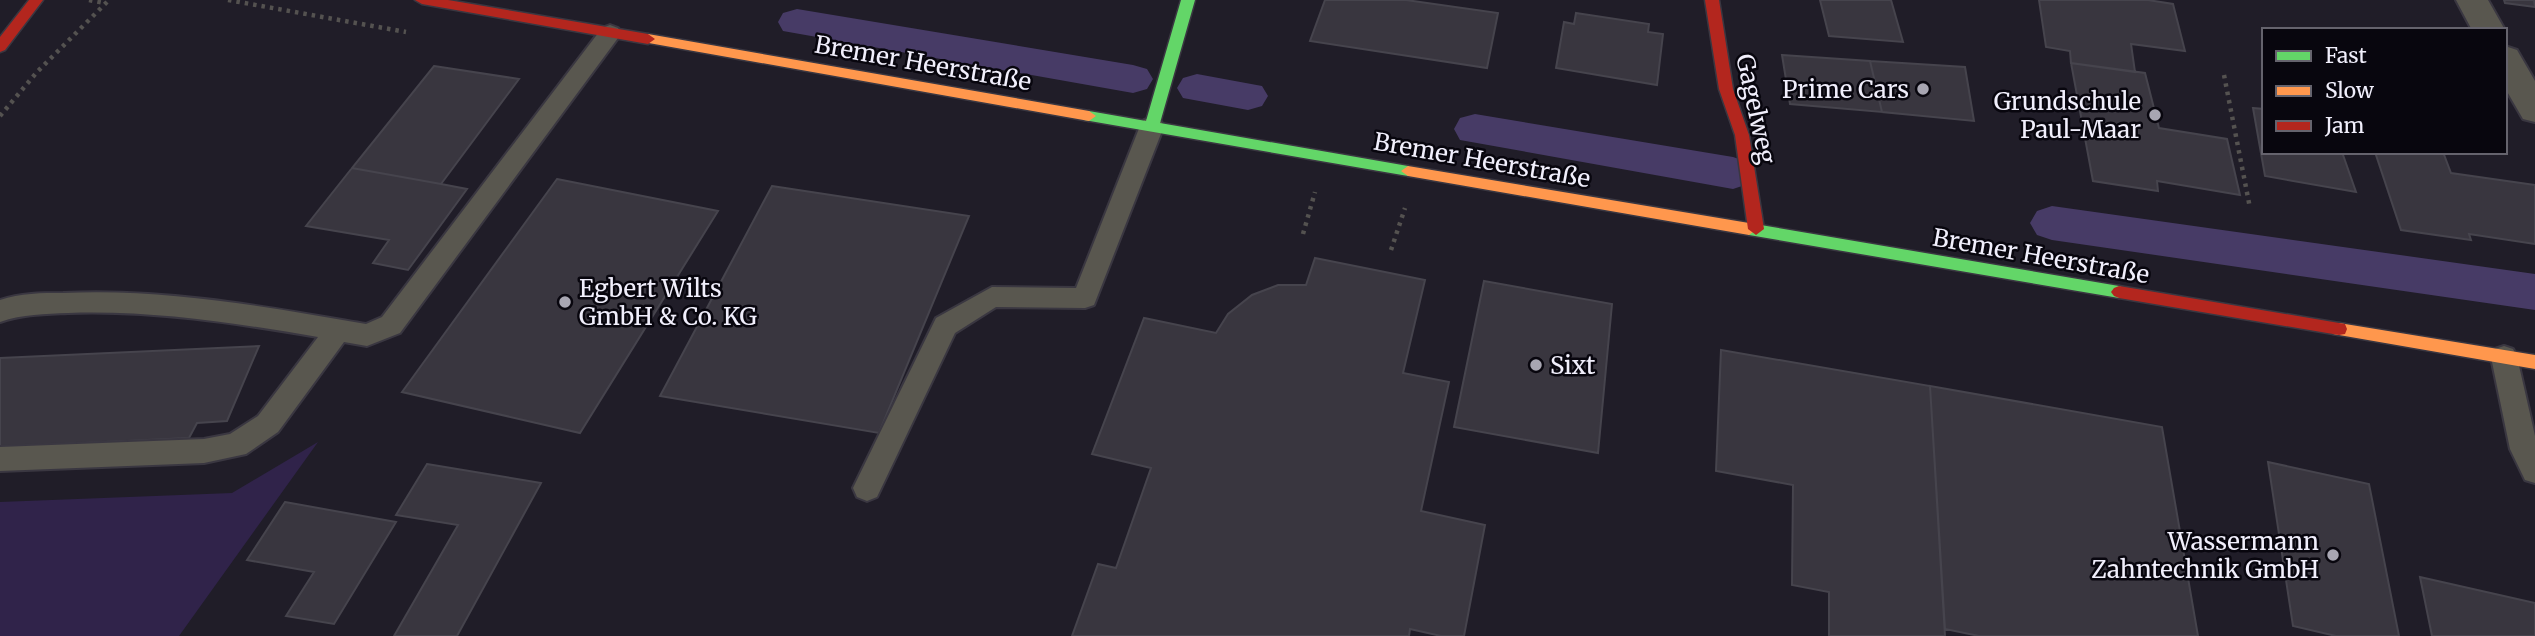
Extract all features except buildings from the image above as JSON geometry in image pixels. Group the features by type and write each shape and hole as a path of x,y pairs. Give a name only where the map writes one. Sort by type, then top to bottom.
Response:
{"street":[{"path":"0,47 36,0"},
{"name":"Bremer Heerstraße","path":"422,0 1492,186 2535,362"},
{"path":"1152,126 1188,0"},
{"name":"Gagelweg","path":"1712,0 1726,89 1742,135 1756,229"},
{"path":"2472,0 2488,28"},
{"path":"2507,61 2535,110"}],"lane":[{"path":"0,311 16,305 111,301 257,316 367,335 391,325 610,33"},
{"path":"867,488 945,326 992,297 1085,298 1152,126"},
{"path":"0,459 204,451 236,444 268,424 338,330"},
{"path":"2504,357 2524,449 2535,471"}],"path":[{"path":"89,0 106,2"},
{"path":"0,116 37,72 106,2"},
{"path":"2224,75 2250,208"},
{"path":"1303,234 1316,188"},
{"path":"1391,250 1406,204"}],"shaded area":[{"path":"318,442 179,636 0,636 0,502 232,493"}],"waterway":[{"path":"797,22 1133,79"},
{"path":"1197,88 1248,96"},
{"path":"1475,129 1733,173"},
{"path":"2052,223 2535,292"}],"traffic: fast":[{"path":"1152,126 1188,0"},
{"path":"1089,116 1408,171"},
{"path":"1749,229 2119,292"}],"traffic: slow":[{"path":"648,39 1089,116"},
{"path":"1408,171 1749,229"},
{"path":"2339,329 2535,362"}],"traffic: jam":[{"path":"0,47 36,0"},
{"path":"422,0 648,39"},
{"path":"1712,0 1726,89 1742,135 1756,229"},
{"path":"2119,292 2339,329"}],"place":[{"name":"Prime Cars","path":"1923,89"},
{"name":"Grundschule Paul-Maar","path":"2155,115"},
{"name":"Egbert Wilts GmbH & Co. KG","path":"565,302"},
{"name":"Sixt","path":"1536,365"},
{"name":"Wassermann Zahntechnik GmbH","path":"2333,555"}]}
